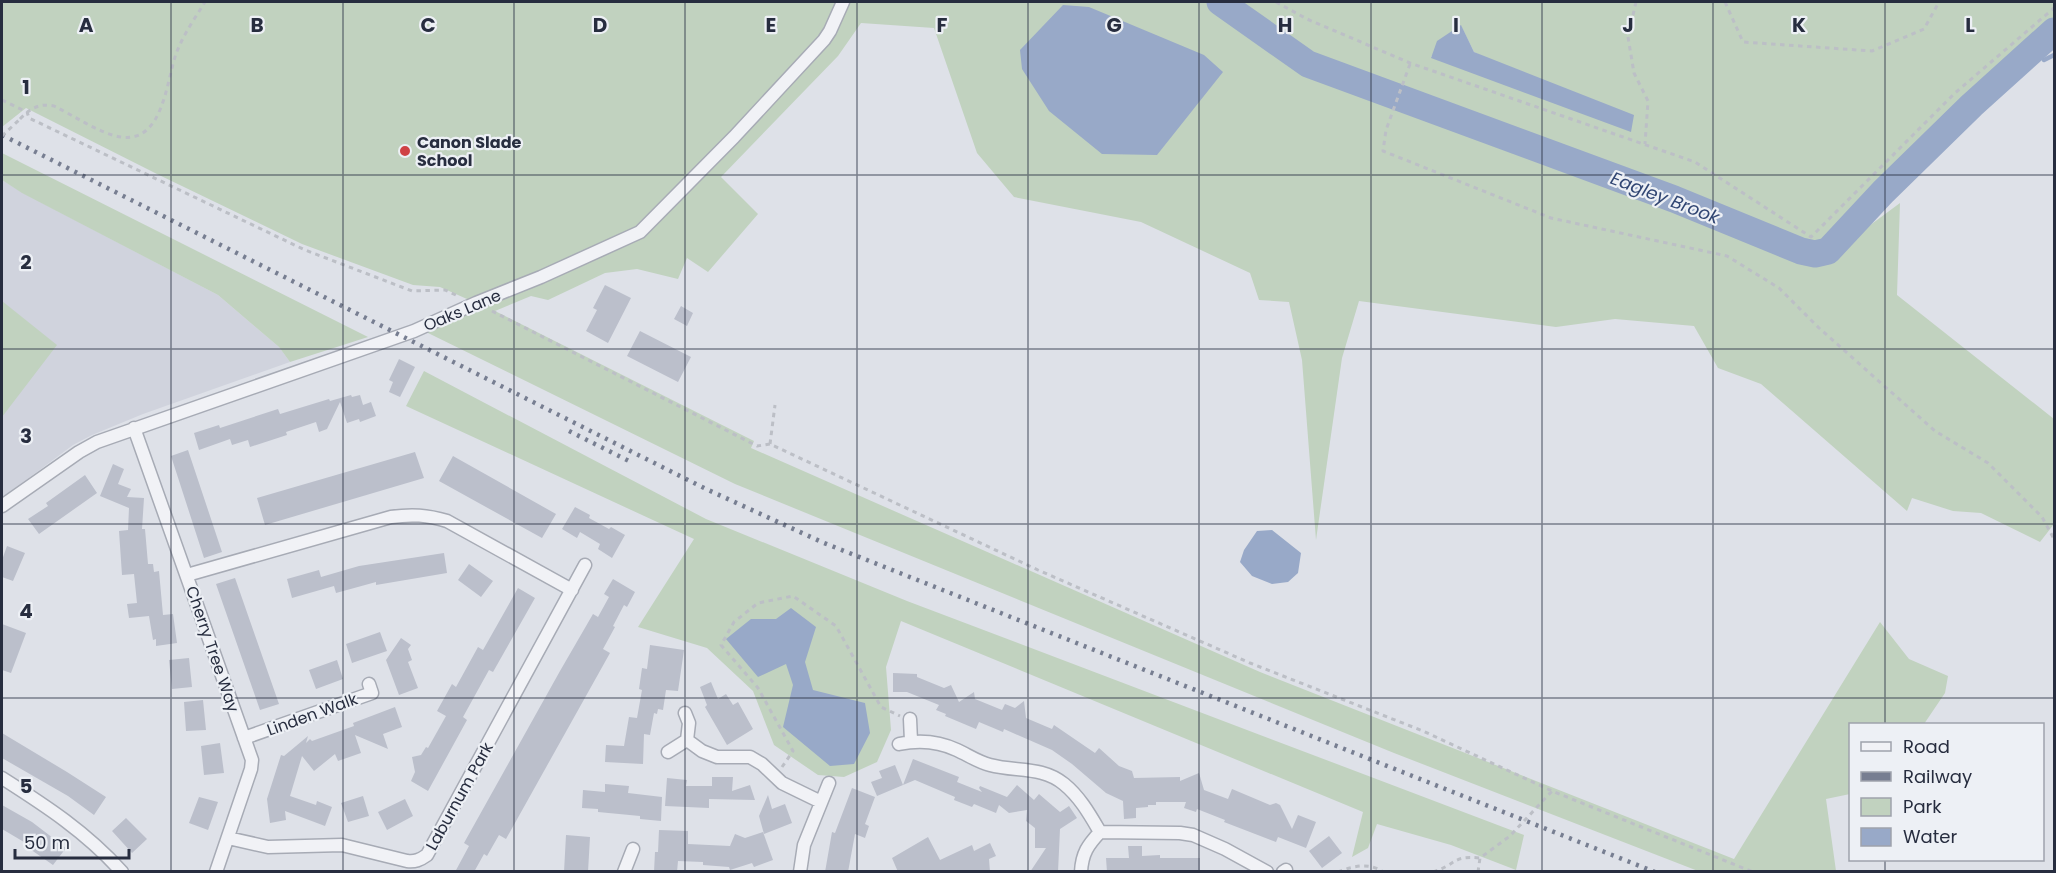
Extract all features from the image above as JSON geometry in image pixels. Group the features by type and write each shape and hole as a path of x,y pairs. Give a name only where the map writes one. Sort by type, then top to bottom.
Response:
{"street":[{"name":"Oaks Lane","path":"2,506 97,442 399,336 540,278 640,232 734,137 824,40 843,2"},
{"name":"Cherry Tree Way","path":"134,428 252,760 251,769 216,872"},
{"path":"186,575 391,517 411,514 428,515 447,521 572,590"},
{"name":"Laburnum Park","path":"228,838 268,847 342,845 414,862 427,855 585,566"},
{"name":"Linden Walk","path":"244,738 372,693 369,684"},
{"path":"685,713 689,723 687,740"},
{"path":"910,719 905,743 942,744 989,765 1030,770 1048,775 1064,784 1080,801 1100,832"},
{"path":"668,752 687,740"},
{"path":"687,740 702,751 717,757 750,758 762,764 782,783 821,802"},
{"path":"2,778 72,824 101,849 122,872"},
{"path":"800,872 804,845 829,783"},
{"path":"1081,872 1082,856 1086,847 1100,832 1193,835 1267,872"},
{"path":"624,872 633,849"}],"path":[{"path":"2,136 27,112 38,105 45,104 54,106 110,134 136,137 146,132 154,123 159,111 177,52 205,2"},
{"path":"1275,2 1308,19 1410,63 1695,162 1811,237 1955,93 2055,8"},
{"path":"1636,2 1628,37 1634,73 1648,101 1645,145"},
{"path":"1725,2 1743,42 1872,51 1924,29 1939,2"},
{"path":"1410,63 1386,130 1383,151 1551,218 1727,255 1779,288 1819,328 1935,431 1988,463 2042,517 2055,538"},
{"path":"2,100 27,112 29,118 305,250 412,291 445,290 476,303 757,446 770,444 1038,570 1250,663 1423,731 1552,791 1753,872"},
{"path":"770,444 776,405"},
{"path":"775,777 793,751 758,688 721,645 734,622 758,603 793,596 836,626 880,707 910,719"},
{"path":"1433,872 1446,869 1458,858 1465,856 1480,858 1510,836 1552,791"},
{"path":"1478,872 1480,858"},
{"path":"1338,872 1365,865 1377,867 1383,872"}],"shaded area":[{"path":"2,180 218,295 279,347 290,362 143,414 92,435 73,445 2,498"}],"green space":[{"path":"2,2 2054,2 2054,21 1979,84 1817,250 1679,193 1325,71 1673,210 1819,263 1900,203 1897,295 2054,419 2054,524 2040,542 1981,513 1953,511 1912,498 1907,511 1761,384 1718,368 1694,326 1615,319 1556,327 1359,301 1342,358 1316,540 1302,360 1289,302 1259,300 1250,273 1141,222 1014,197 977,153 934,28 861,23 838,56 721,177 758,214 708,272 687,258 678,279 637,269 605,273 548,300 531,296 495,311 754,441 751,448 1260,672 1734,859 1880,622 1909,659 1948,676 1945,693 1925,723 1849,723 1849,794 1826,799 1836,871 1698,871 1394,753 735,484 426,332 485,307 440,287 413,285 302,244 26,108 2,127","holes":["1461,26 1474,52 1631,131 1431,57"]},
{"path":"2,153 368,337 290,362 279,347 218,295 22,193 2,180"},
{"path":"2,301 57,345 2,417"},
{"path":"424,371 706,519 907,601 1524,835 1516,870 1451,845 1377,824 1368,848 1352,857 1363,812 901,621 886,667 891,730 877,762 844,777 818,775 774,745 753,691 707,648 638,627 694,539 406,406"}],"water":[{"path":"1063,5 1089,7 1204,55 1223,72 1157,155 1102,154 1049,111 1022,69 1020,50"},
{"path":"1461,25 1474,52 1634,115 1631,132 1431,58 1437,41"},
{"path":"1272,530 1301,553 1298,573 1288,582 1272,584 1252,576 1240,562 1244,550 1257,531"},
{"path":"791,608 816,627 805,662 813,690 865,703 870,733 854,764 830,766 783,727 793,685 786,664 758,677 726,639 751,619 776,619"}],"building":[{"path":"605,285 631,298 608,343 586,331 597,310 593,308"},
{"path":"681,306 693,313 687,326 674,319"},
{"path":"640,331 691,357 678,382 627,356"},
{"path":"399,359 415,367 400,397 389,392 393,382 389,380"},
{"path":"351,395 352,397 360,395 363,405 371,402 376,416 360,422 359,419 347,423 340,402 327,429 319,432 316,422 286,432 287,435 250,447 248,440 232,445 230,439 199,450 194,433 219,425 220,428 278,409 280,414 329,399 330,401"},
{"path":"188,450 222,552 204,558 171,456"},
{"path":"415,452 424,478 265,525 257,498"},
{"path":"453,456 556,514 542,538 439,481"},
{"path":"113,464 124,469 118,484 131,489 127,497 144,498 142,529 145,529 148,564 153,564 154,572 159,571 163,615 173,614 177,643 156,646 149,616 129,618 127,604 137,603 134,574 122,575 119,531 128,530 129,508 100,496"},
{"path":"85,475 97,493 39,534 28,519 48,506 46,503"},
{"path":"575,507 590,515 589,518 625,535 612,558 598,549 600,544 580,532 577,538 562,529"},
{"path":"7,546 25,553 13,581 2,577 2,560"},
{"path":"444,553 447,573 376,585 376,582 336,593 334,586 292,598 287,579 319,570 321,577 359,566"},
{"path":"469,564 493,581 481,597 458,580"},
{"path":"235,578 279,704 260,710 216,584"},
{"path":"613,579 635,592 627,607 624,605 603,649 610,653 506,839 499,835 487,856 484,854 474,872 455,872 469,846 464,843 593,614 598,617 609,597 604,594"},
{"path":"518,588 535,598 493,672 489,670 463,717 467,720 428,791 411,781 415,772 412,757 421,755 426,747 428,748 446,716 437,711 452,684 456,687 478,647 483,650"},
{"path":"2,624 26,633 11,673 2,670"},
{"path":"380,632 387,651 352,663 346,644"},
{"path":"401,638 411,645 408,649 412,660 408,662 418,688 399,695 386,660"},
{"path":"650,645 684,650 678,691 666,690 663,710 658,709 657,714 654,713 650,735 644,734 643,764 605,762 606,745 624,746 629,717 637,718 642,690 639,689 642,668 647,669"},
{"path":"189,658 192,687 172,689 169,660"},
{"path":"337,660 343,679 316,689 309,670"},
{"path":"893,673 917,674 917,677 944,688 951,685 959,702 974,692 975,699 1002,710 1005,704 1015,708 1024,701 1026,718 1052,729 1054,725 1095,753 1099,748 1119,766 1132,771 1134,778 1180,777 1180,781 1199,773 1204,790 1228,799 1232,789 1270,805 1276,803 1280,805 1292,829 1298,815 1316,822 1306,848 1278,837 1276,842 1197,809 1196,812 1184,808 1186,802 1156,802 1156,805 1136,808 1136,818 1124,819 1123,801 1106,793 1052,750 1004,729 1003,732 979,722 976,729 945,716 946,714 936,710 939,705 907,692 893,692"},
{"path":"711,682 718,699 726,694 733,705 738,702 753,729 727,745 705,707 707,705 700,687"},
{"path":"203,700 206,730 186,731 184,702"},
{"path":"395,707 402,727 383,734 388,749 355,735 361,753 338,761 335,754 314,771 302,756 290,796 316,805 317,801 332,807 325,826 285,811 286,820 270,823 267,799 281,755 284,756 308,736 306,743 310,739 312,741 354,726 353,723"},
{"path":"2,733 106,797 94,815 68,796 2,758"},
{"path":"220,743 224,773 204,775 201,746"},
{"path":"913,759 959,777 957,782 982,792 980,786 1007,797 1017,785 1034,800 1039,794 1060,812 1069,806 1077,818 1060,829 1058,872 1030,872 1046,848 1035,848 1035,828 1026,821 1027,810 1009,813 999,805 996,813 974,804 972,807 954,800 955,797 915,780 903,785"},
{"path":"895,765 903,785 877,796 871,782 882,778 879,771"},
{"path":"712,777 733,777 732,791 750,785 755,800 709,799 709,808 665,806 667,778 687,780 686,786 712,786"},
{"path":"605,784 629,786 628,793 662,797 661,821 582,808 583,790 605,792"},
{"path":"852,788 875,797 865,824 869,826 865,838 855,834 848,872 825,872 832,832 835,833"},
{"path":"768,795 772,809 785,804 792,823 764,834 759,816"},
{"path":"363,796 369,816 348,822 341,803"},
{"path":"199,797 218,802 208,830 189,823"},
{"path":"405,799 413,816 387,830 378,812"},
{"path":"2,805 32,822 66,848 53,865 27,847 29,845 2,829"},
{"path":"126,818 147,839 132,853 112,831"},
{"path":"659,830 688,831 688,844 730,846 735,834 745,838 763,832 773,860 754,867 752,863 730,870 729,867 703,865 703,862 678,861 677,872 654,872"},
{"path":"566,835 590,837 588,872 564,872"},
{"path":"1329,836 1342,853 1322,868 1309,851"},
{"path":"928,837 940,860 972,845 974,851 990,843 996,856 989,859 990,872 898,872 892,858"},
{"path":"1128,846 1142,846 1142,856 1200,858 1200,872 1107,872 1106,858 1129,858"}],"waterway":[{"name":"Eagley Brook","path":"1220,2 1308,64 1674,199 1801,251 1815,254 1828,251 1883,192 1972,105 2054,31"},
{"path":"2044,60 2054,55"}],"railway":[{"path":"2,135 706,489 824,543 1655,872"},
{"path":"569,431 633,463"}],"place":[{"name":"Canon Slade School","path":"405,151"}]}
